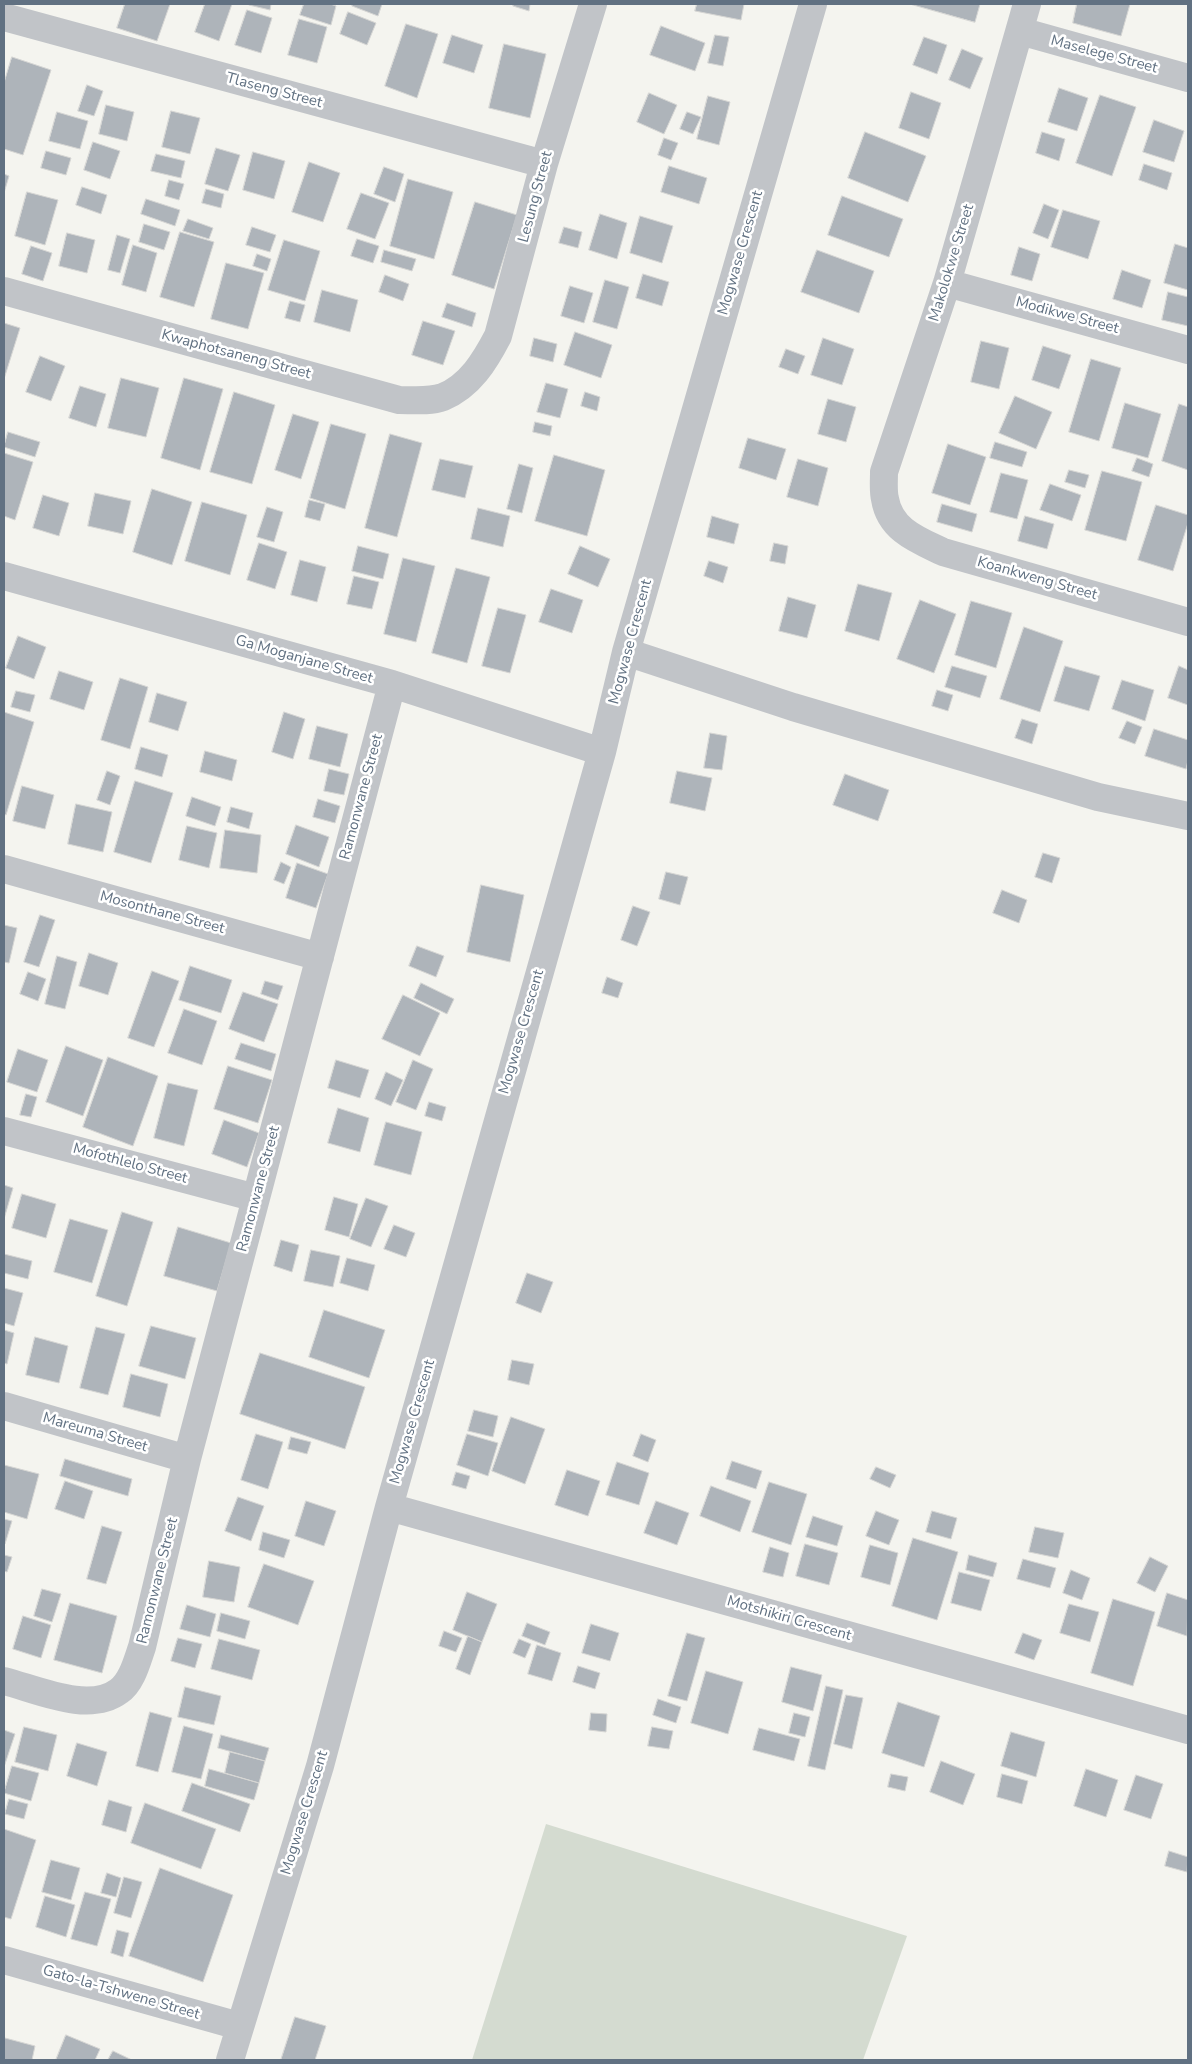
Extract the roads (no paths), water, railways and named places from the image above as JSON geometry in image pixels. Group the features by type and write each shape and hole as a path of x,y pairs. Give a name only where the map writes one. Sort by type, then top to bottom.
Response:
{"street":[{"name":"Lesung Street","path":"466,383 485,360 498,336 544,164 592,4"},
{"name":"Mogwase Crescent","path":"230,2060 320,1766 389,1508 602,752 626,652 813,4"},
{"name":"Makolokwe Street","path":"892,522 885,500 884,472 947,283 1028,4"},
{"name":"Tlaseng Street","path":"4,17 544,164"},
{"name":"Maselege Street","path":"1020,31 1188,78"},
{"name":"Modikwe Street","path":"947,283 1188,350"},
{"name":"Kwaphotsaneng Street","path":"4,291 399,400 425,400 442,397 466,383"},
{"name":"Koankweng Street","path":"892,522 915,539 943,552 1188,622"},
{"name":"Ga Moganjane Street","path":"4,576 392,684 602,752"},
{"path":"626,652 793,706 1070,789 1098,797 1188,816"},
{"name":"Ramonwane Street","path":"4,1680 78,1701 101,1701 120,1690 134,1670 142,1647 187,1459 392,684"},
{"name":"Mosonthane Street","path":"4,870 320,957"},
{"name":"Mofothlelo Street","path":"4,1131 256,1198"},
{"name":"Mareuma Street","path":"4,1406 187,1459"},
{"name":"Motshikiri Crescent","path":"389,1508 1188,1730"},
{"name":"Gato-la-Tshwene Street","path":"4,1960 239,2026"}]}
